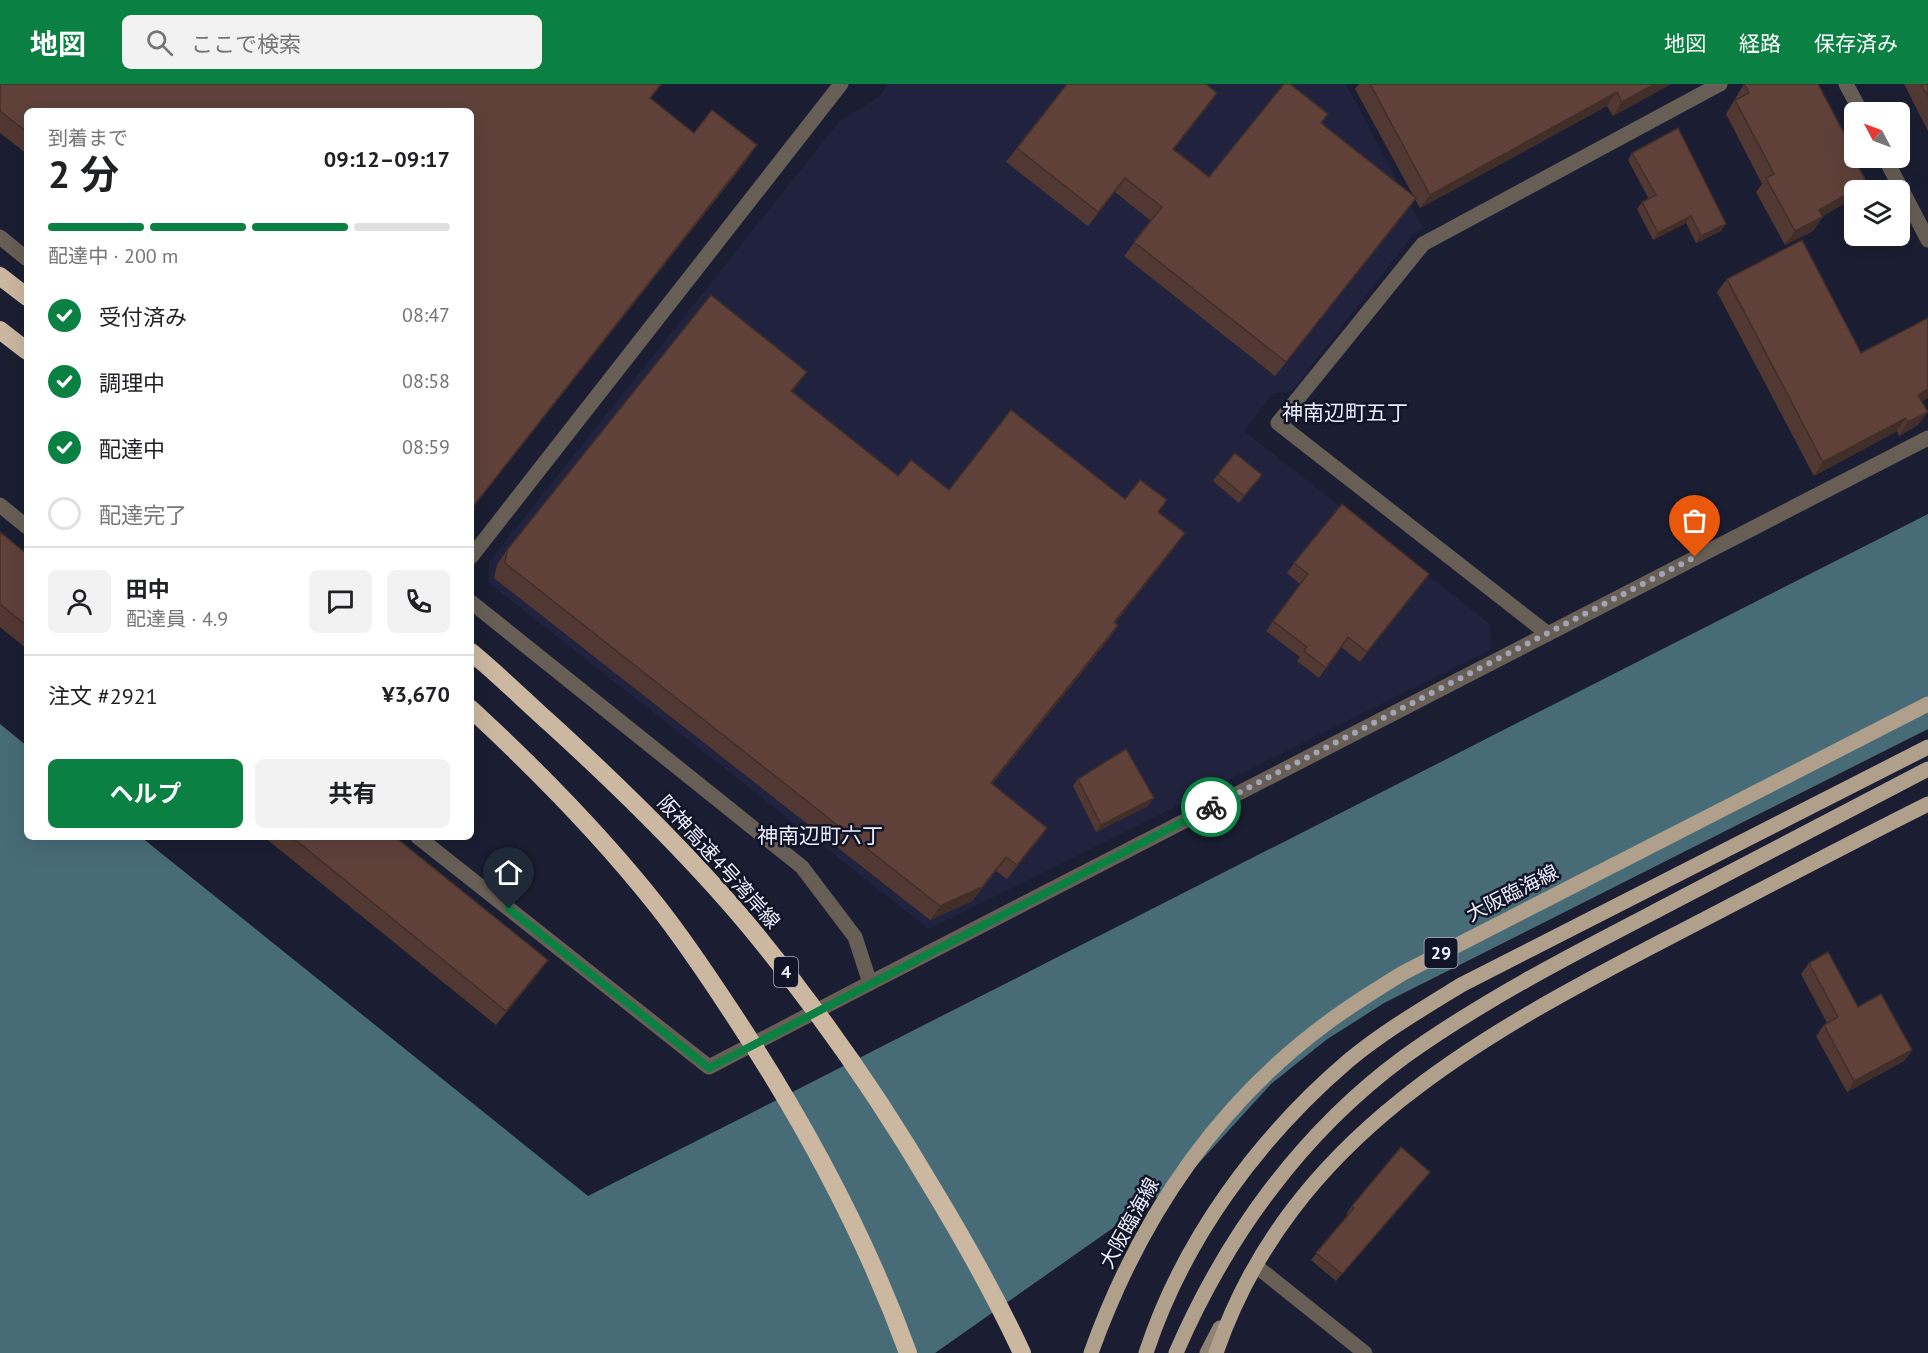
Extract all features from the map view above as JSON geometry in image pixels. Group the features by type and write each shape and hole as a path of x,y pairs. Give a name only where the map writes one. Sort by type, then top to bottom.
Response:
{"highway":[{"path":"0,276 24,295"},
{"path":"0,330 24,349"},
{"name":"阪神高速4号湾岸線","path":"474,655 569,740 661,830 733,908 790,977 850,1060 919,1166 985,1280 1022,1353"},
{"path":"474,712 593,831 658,907 717,990 766,1063 845,1207 880,1280 908,1353"}],"main road":[{"name":"大阪臨海線","path":"1091,1353 1123,1273 1144,1232 1195,1154 1224,1118 1256,1085 1326,1024 1403,973 1928,704"},
{"name":"29","path":"1146,1353 1152,1334 1180,1272 1214,1214 1253,1158 1299,1107 1349,1061 1403,1020 1461,985 1928,747"},
{"path":"1176,1353 1218,1268 1270,1190 1332,1120 1403,1058 1442,1031 1542,970 1928,769"},
{"path":"1216,1353 1233,1308 1274,1235 1293,1208 1314,1181 1340,1154 1407,1094 1504,1027 1564,992 1928,804"}],"street":[{"path":"474,553 841,84"},
{"path":"1548,634 1278,423 1422,244 1720,84"},
{"path":"1846,84 1856,102"},
{"path":"1890,168 1928,240"},
{"path":"0,237 24,257"},
{"path":"422,840 709,1068 1928,438"},
{"path":"0,506 24,525"},
{"path":"474,604 802,867 855,938 870,983"},
{"path":"1207,1353 1256,1266 1365,1353"}],"shaded area":[{"path":"887,84 1346,84 1423,229 1413,234 1292,391 1272,394 1244,431 1490,624 1492,649 929,929 489,583 489,562 839,122 881,95"},
{"path":"1928,514 1928,729 1384,1003 1326,1040 1271,1084 1187,1176 935,1353 0,1353 0,724 24,744 24,840 145,840 588,1196"}],"building":[{"path":"0,84 661,84 650,98 694,133 712,110 757,145 474,505 474,108 24,108 24,130 0,111"},
{"path":"1067,84 1206,84 1217,93 1173,149 1209,177 1284,84 1290,84 1328,114 1321,123 1416,198 1286,362 1134,242 1162,207 1125,178 1098,212 1017,148"},
{"path":"1370,84 1655,84 1622,102 1617,92 1430,195"},
{"path":"1744,84 1818,84 1844,133 1844,168 1859,168 1865,180 1844,180 1844,196 1819,210 1823,217 1795,231 1766,178 1774,174 1735,100 1749,93"},
{"path":"1921,84 1928,84 1928,97"},
{"path":"1678,128 1726,224 1701,236 1691,216 1658,233 1642,202 1656,195 1632,153"},
{"path":"1802,240 1861,353 1928,318 1928,389 1918,395 1928,412 1908,422 1906,418 1823,462 1727,279"},
{"path":"711,295 807,372 791,391 898,476 911,460 949,490 1011,410 1125,499 1140,480 1167,500 1158,512 1185,533 1114,622 1118,625 991,783 1047,828 1017,865 1006,857 982,887 940,906 505,563 507,550"},
{"path":"1235,453 1262,475 1244,496 1218,474"},
{"path":"1342,504 1429,574 1367,652 1348,637 1326,668 1304,651 1307,647 1273,621 1308,574 1294,563"},
{"path":"0,532 24,552 24,624 0,604"},
{"path":"1126,749 1154,798 1101,825 1078,779"},
{"path":"296,840 399,840 548,960 506,1011"},
{"path":"1828,952 1858,1007 1881,994 1912,1050 1854,1081 1824,1025 1838,1017 1809,963"},
{"path":"1401,1147 1430,1172 1342,1274 1316,1253"}],"way so far":[{"path":"1211,807 1695,557"}],"district":[{"name":"神南辺町五丁","path":"1345,413"},
{"name":"神南辺町六丁","path":"820,836"}],"route":[{"path":"509,909 709,1068 1211,807"}]}
